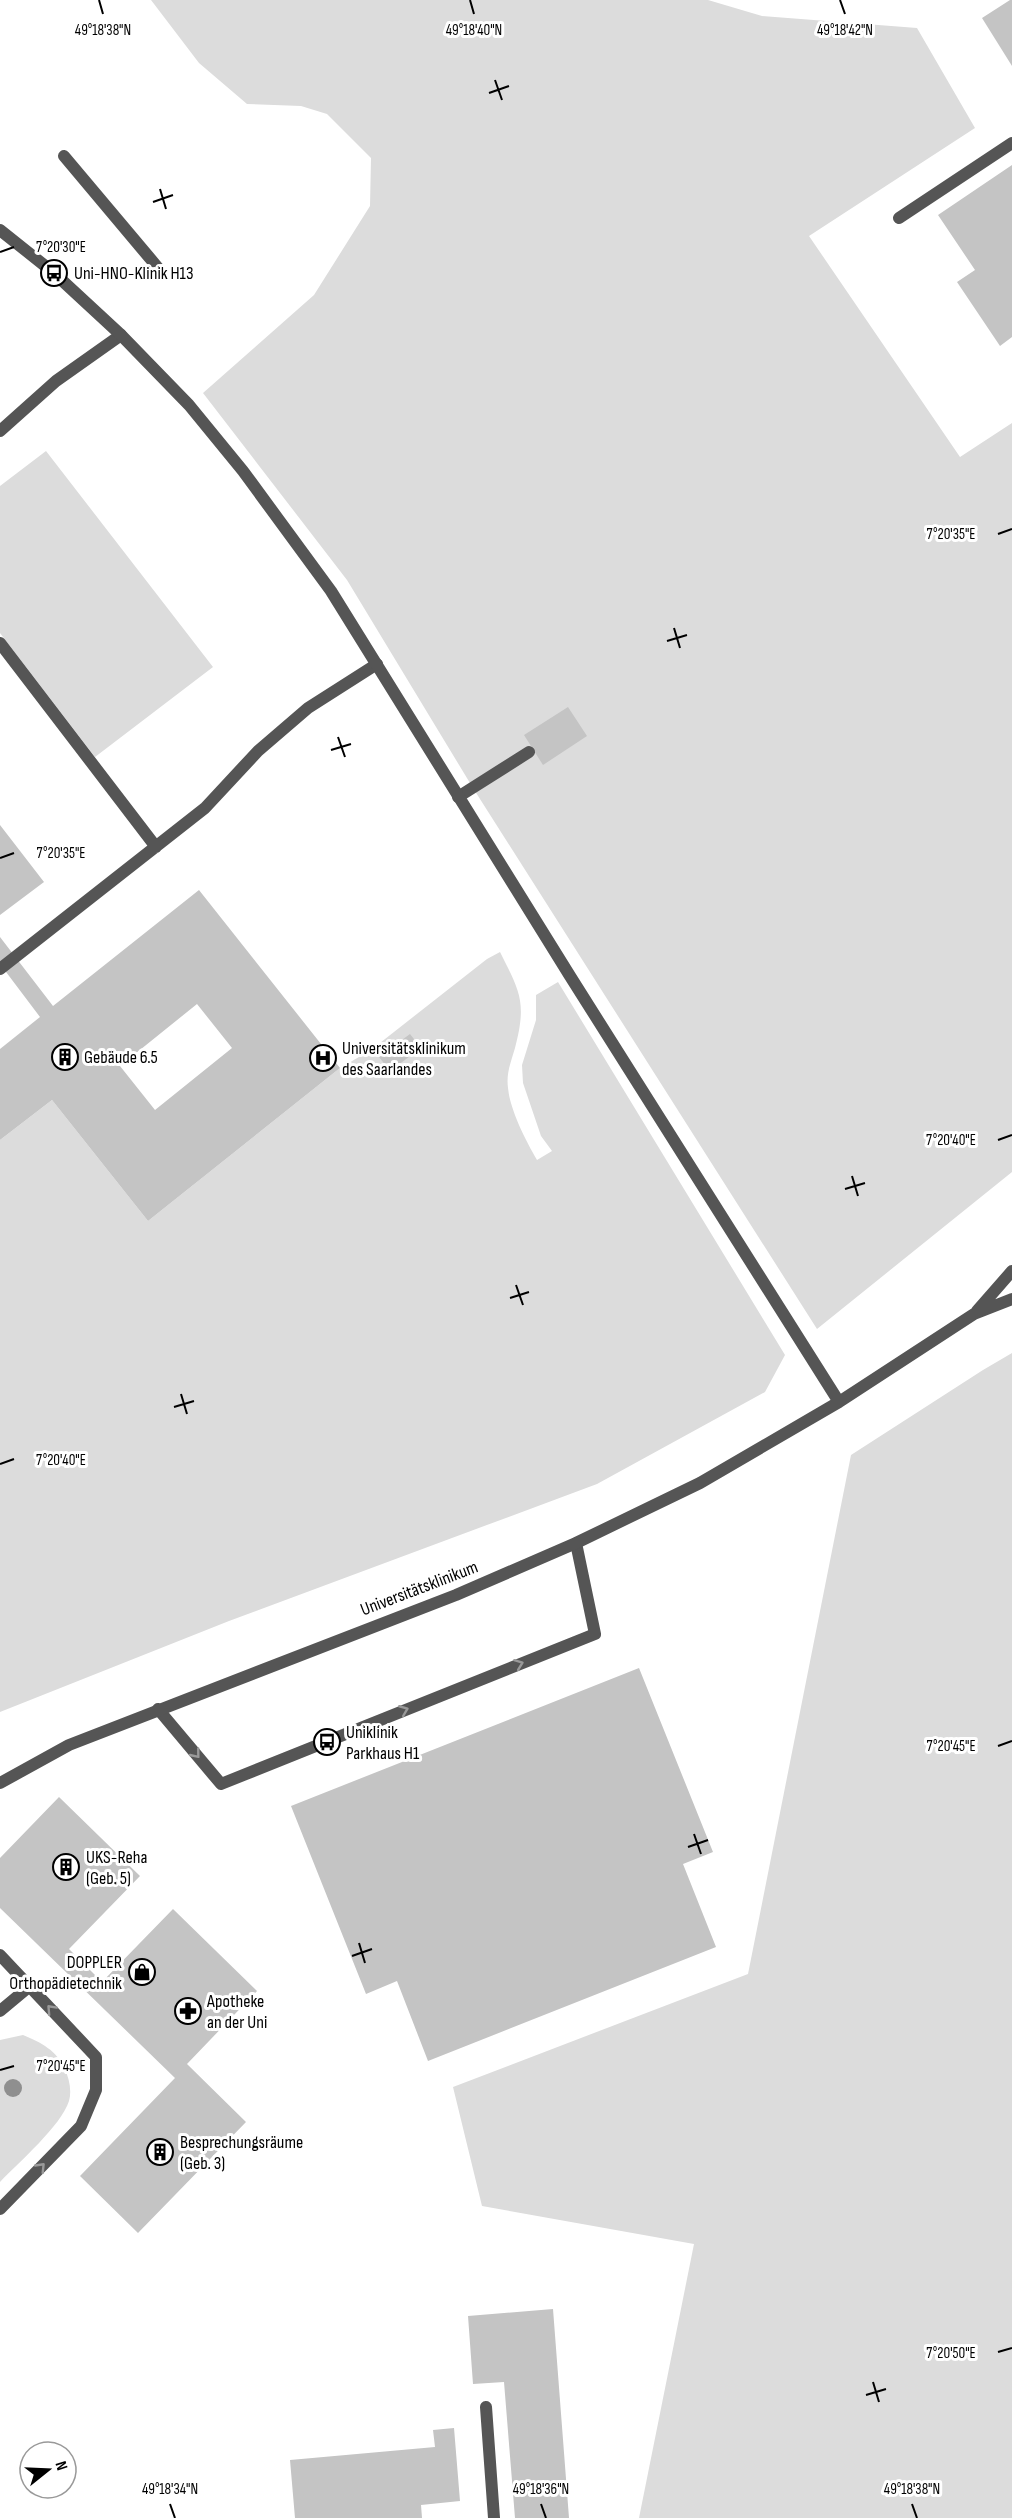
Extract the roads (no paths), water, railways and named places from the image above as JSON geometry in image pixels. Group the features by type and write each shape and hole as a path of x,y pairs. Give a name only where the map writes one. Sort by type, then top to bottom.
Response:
{"street":[{"path":"899,218 1012,143"},
{"path":"64,156 159,269"},
{"path":"0,230 54,273 121,335 189,405 243,471 331,591 839,1402"},
{"path":"0,430 56,381 121,335"},
{"path":"0,643 156,848"},
{"path":"0,969 205,808 258,751 308,708 377,664"},
{"path":"458,797 529,752"},
{"path":"974,1314 1012,1272"},
{"path":"974,1314 1012,1299"},
{"name":"Universitätsklinikum","path":"0,1783 69,1745 456,1595 576,1543 700,1484 839,1402 974,1314"},
{"path":"158,1709 221,1784 595,1634 576,1543"},
{"path":"0,1955 96,2057 96,2090 81,2126 0,2209"},
{"path":"0,2011 30,1986"},
{"path":"486,2407 494,2518"}],"place":[{"name":"Uni-HNO-Klinik H13","path":"54,273"},
{"name":"Gebäude 6.5","path":"65,1057"},
{"name":"Universitätsklinikum des Saarlandes","path":"323,1058"},
{"name":"Uniklinik Parkhaus H1","path":"327,1742"},
{"name":"UKS-Reha (Geb. 5)","path":"66,1867"},
{"name":"DOPPLER Orthopädietechnik","path":"142,1972"},
{"name":"Apotheke an der Uni","path":"188,2011"},
{"name":"Besprechungsräume (Geb. 3)","path":"160,2152"}]}
